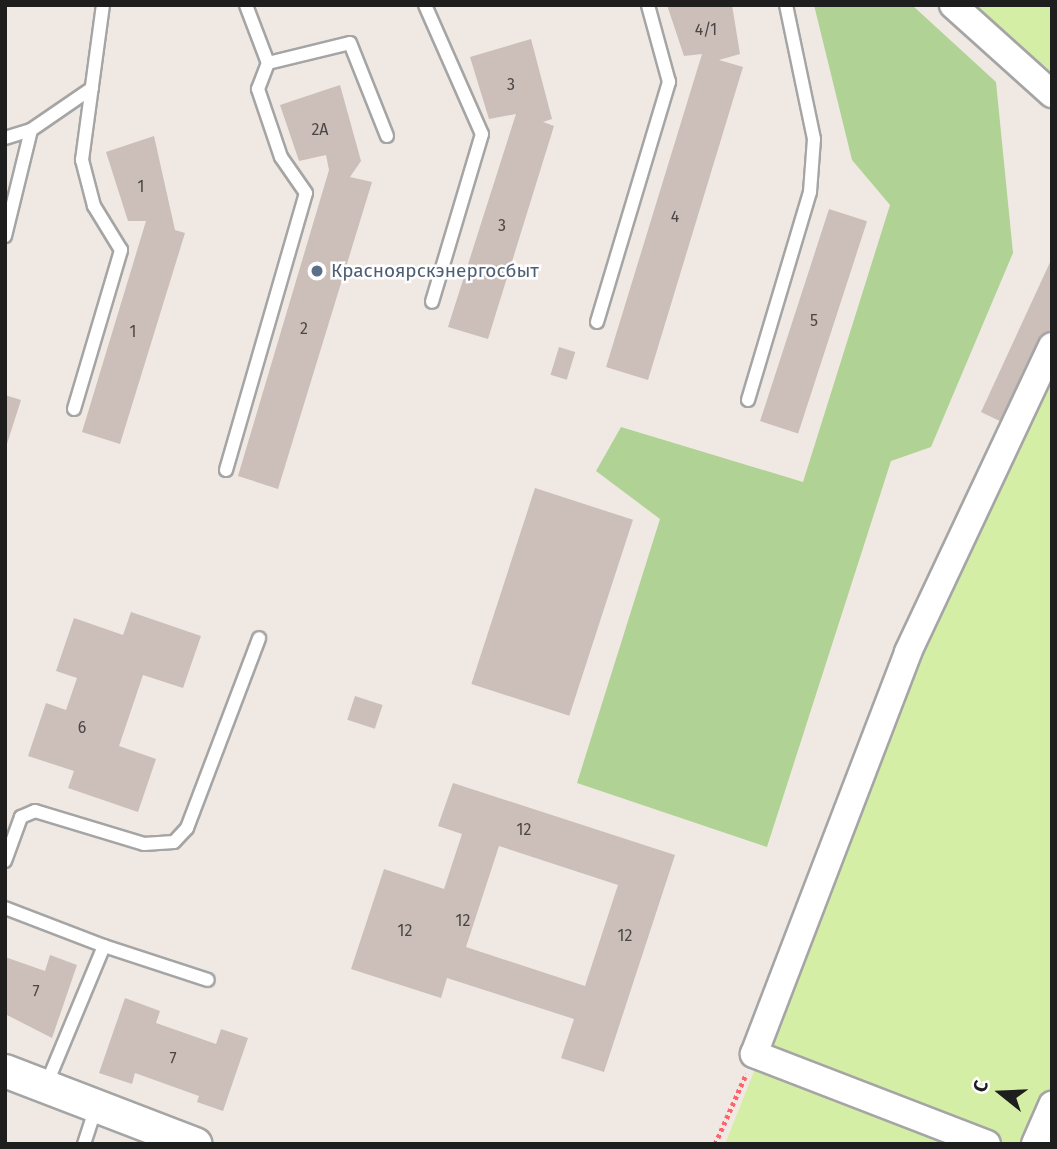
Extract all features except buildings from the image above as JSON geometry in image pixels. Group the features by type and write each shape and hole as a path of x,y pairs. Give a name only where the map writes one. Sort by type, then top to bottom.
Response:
{"street":[{"path":"953,5 1052,94"},
{"path":"987,1144 754,1054 908,652 1052,346"},
{"path":"5,1071 97,1104 180,1141"},
{"path":"1035,1144 1052,1105"}],"lane":[{"path":"74,409 121,250 94,206 82,160 103,5"},
{"path":"226,470 306,193 281,157 258,89 268,63 246,5"},
{"path":"425,5 482,134 432,302"},
{"path":"597,322 669,82 648,5"},
{"path":"748,400 810,192 814,139 786,5"},
{"path":"268,63 350,43 387,136"},
{"path":"5,138 31,130 92,88"},
{"path":"5,236 31,130"},
{"path":"5,861 21,817 35,811 145,844 174,842 187,828 259,638"},
{"path":"5,908 104,946 208,980"},
{"path":"46,1086 104,946"},
{"path":"84,1144 97,1104"}],"path":[{"path":"715,1144 754,1054"}],"green space":[{"path":"814,5 912,5 996,82 1013,253 931,447 891,461 767,847 577,783 660,519 596,471 621,427 803,482 890,205 852,160"},
{"path":"971,5 1052,5 1052,72"},
{"path":"1052,374 1052,1144 725,1144 902,702"}],"place":[{"name":"Красноярскэнергосбыт","path":"317,271"}]}
